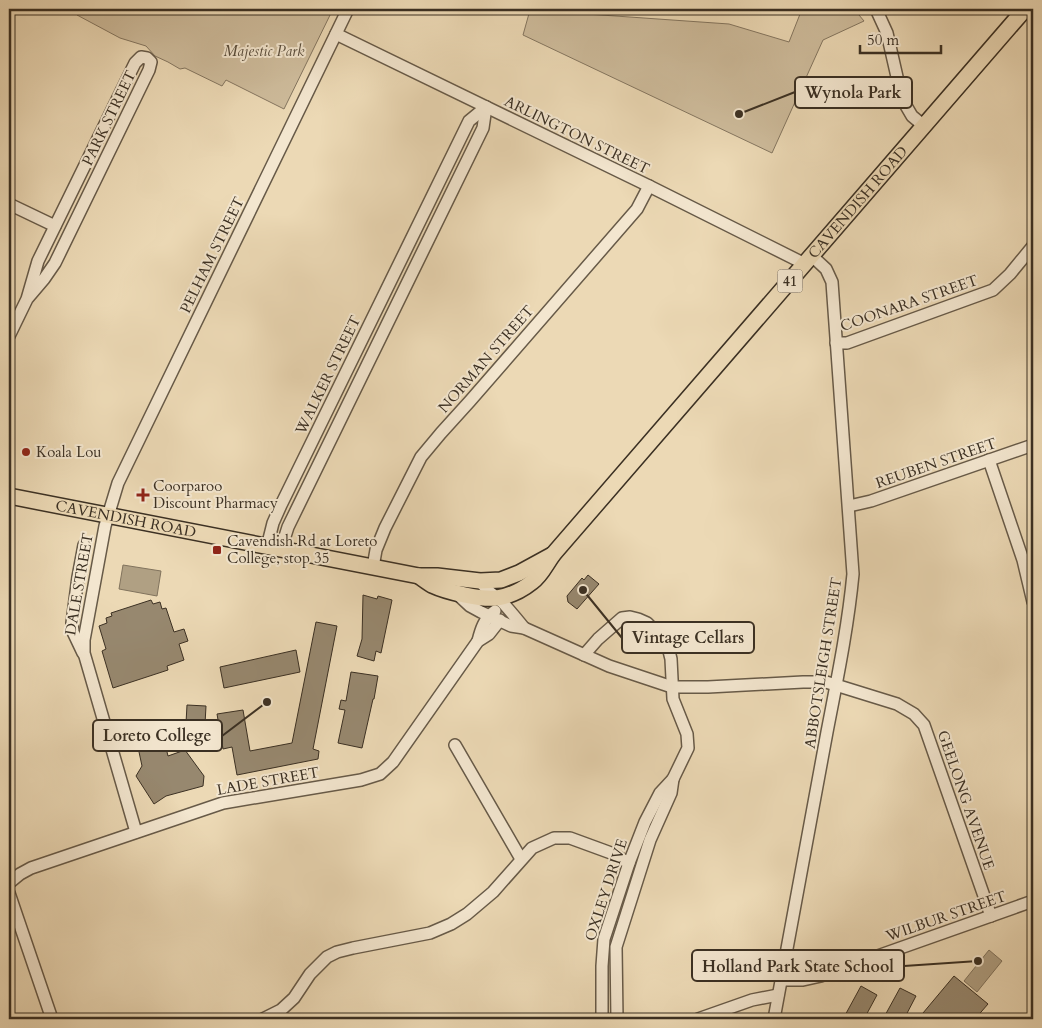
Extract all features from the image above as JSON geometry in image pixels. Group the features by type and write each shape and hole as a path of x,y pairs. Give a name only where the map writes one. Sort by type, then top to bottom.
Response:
{"main road":[{"name":"CAVENDISH ROAD","path":"419,576 432,585 455,592 471,596 496,598 511,594 534,581 553,554 1025,9"},
{"name":"CAVENDISH ROAD","path":"9,496 419,576 480,581 501,580 511,577 553,554"}],"street":[{"name":"PELHAM STREET","path":"108,515 116,487 348,9"},
{"path":"876,9 887,33 905,104 912,116 924,126"},
{"name":"ARLINGTON STREET","path":"336,34 649,186 808,260"},
{"name":"PARK STREET","path":"9,336 27,298 38,261 135,63 141,56 148,58 151,62 149,70 55,263 27,298"},
{"name":"WALKER STREET","path":"274,548 273,523 281,505 469,120 486,107"},
{"name":"WALKER STREET","path":"274,548 288,527 484,128 486,107"},
{"name":"NORMAN STREET","path":"373,567 376,552 385,528 421,457 637,209 649,186"},
{"path":"9,204 55,226"},
{"path":"421,219 436,226"},
{"name":"COONARA STREET","path":"836,343 847,343 993,290 1010,274 1033,246"},
{"name":"ABBOTSLEIGH STREET","path":"774,1019 836,685 854,574 832,282 826,269 808,260"},
{"name":"REUBEN STREET","path":"849,506 871,501 1033,445"},
{"path":"989,460 1023,560 1033,602"},
{"name":"DALE STREET","path":"85,659 84,640 108,515"},
{"name":"DALE STREET","path":"84,545 78,577 72,626 73,632 85,659 136,832"},
{"name":"GEELONG AVENUE","path":"480,581 484,588 517,618 524,628"},
{"name":"GEELONG AVENUE","path":"455,592 470,606 511,626 524,628 609,666 672,687 826,682 897,704 914,714 924,726 991,916"},
{"name":"LADE STREET","path":"9,883 30,868 223,803 361,780 380,774 393,762 478,641 489,634 498,610 507,609"},
{"name":"OXLEY DRIVE","path":"584,656 598,638 622,618 630,616 647,623 667,643 671,659 673,699 687,734 688,748 673,779 660,793 645,822 629,863 604,939 602,1019"},
{"path":"455,746 521,859"},
{"name":"OXLEY DRIVE","path":"618,1019 616,947 650,840 671,793 673,779"},
{"path":"263,1019 280,1010 294,998 310,974 327,957 353,948 430,933 451,924 467,914 493,892 532,848 554,838 570,838 610,853 629,863"},
{"path":"9,893 52,1019"},
{"name":"WILBUR STREET","path":"781,980 803,980 821,976 1033,901"},
{"path":"698,1019 752,1000 778,995"}],"green space":[{"name":"Majestic Park","path":"75,9 333,9 284,109 226,80 222,86 185,68 180,69 155,56 146,46 120,38 77,15"},
{"path":"802,9 854,9 864,21 823,40 772,153 523,35 530,10 729,24 789,42"}],"shaded area":[{"path":"123,565 161,571 157,596 119,589"},
{"path":"989,950 1002,961 977,992 964,981"}],"building":[{"path":"588,575 599,584 577,609 568,602 567,596 582,578 584,580"},
{"path":"363,595 377,599 378,596 392,600 381,653 376,651 374,661 357,656 362,639"},
{"path":"151,600 153,604 160,602 162,609 166,608 174,632 184,629 188,641 179,644 184,660 167,666 168,670 113,688 102,651 106,649 99,626 107,623 106,618 112,616 111,613"},
{"path":"316,622 337,626 313,749 319,751 318,759 237,775 232,747 223,749 217,714 243,710 250,751 292,743"},
{"path":"296,650 300,672 224,688 220,667"},
{"path":"351,672 378,676 362,748 338,743 345,710 339,709 341,700 346,701"},
{"path":"187,705 206,706 204,742 185,741"},
{"path":"161,727 168,756 185,750 204,776 203,786 166,796 154,804 136,776 142,766 135,733"},
{"path":"954,976 988,1004 975,1019 930,1019 923,1013"},
{"path":"861,986 877,995 864,1019 843,1019"},
{"path":"900,988 916,996 904,1019 883,1019"}],"place":[{"name":"Wynola Park","path":"739,114"},
{"name":"Koala Lou","path":"26,452"},
{"name":"Coorparoo Discount Pharmacy","path":"143,495"},
{"name":"Cavendish Rd at Loreto College, stop 35","path":"217,550"},
{"name":"Vintage Cellars","path":"583,590"},
{"name":"Loreto College","path":"267,702"},
{"name":"Holland Park State School","path":"978,961"}]}
